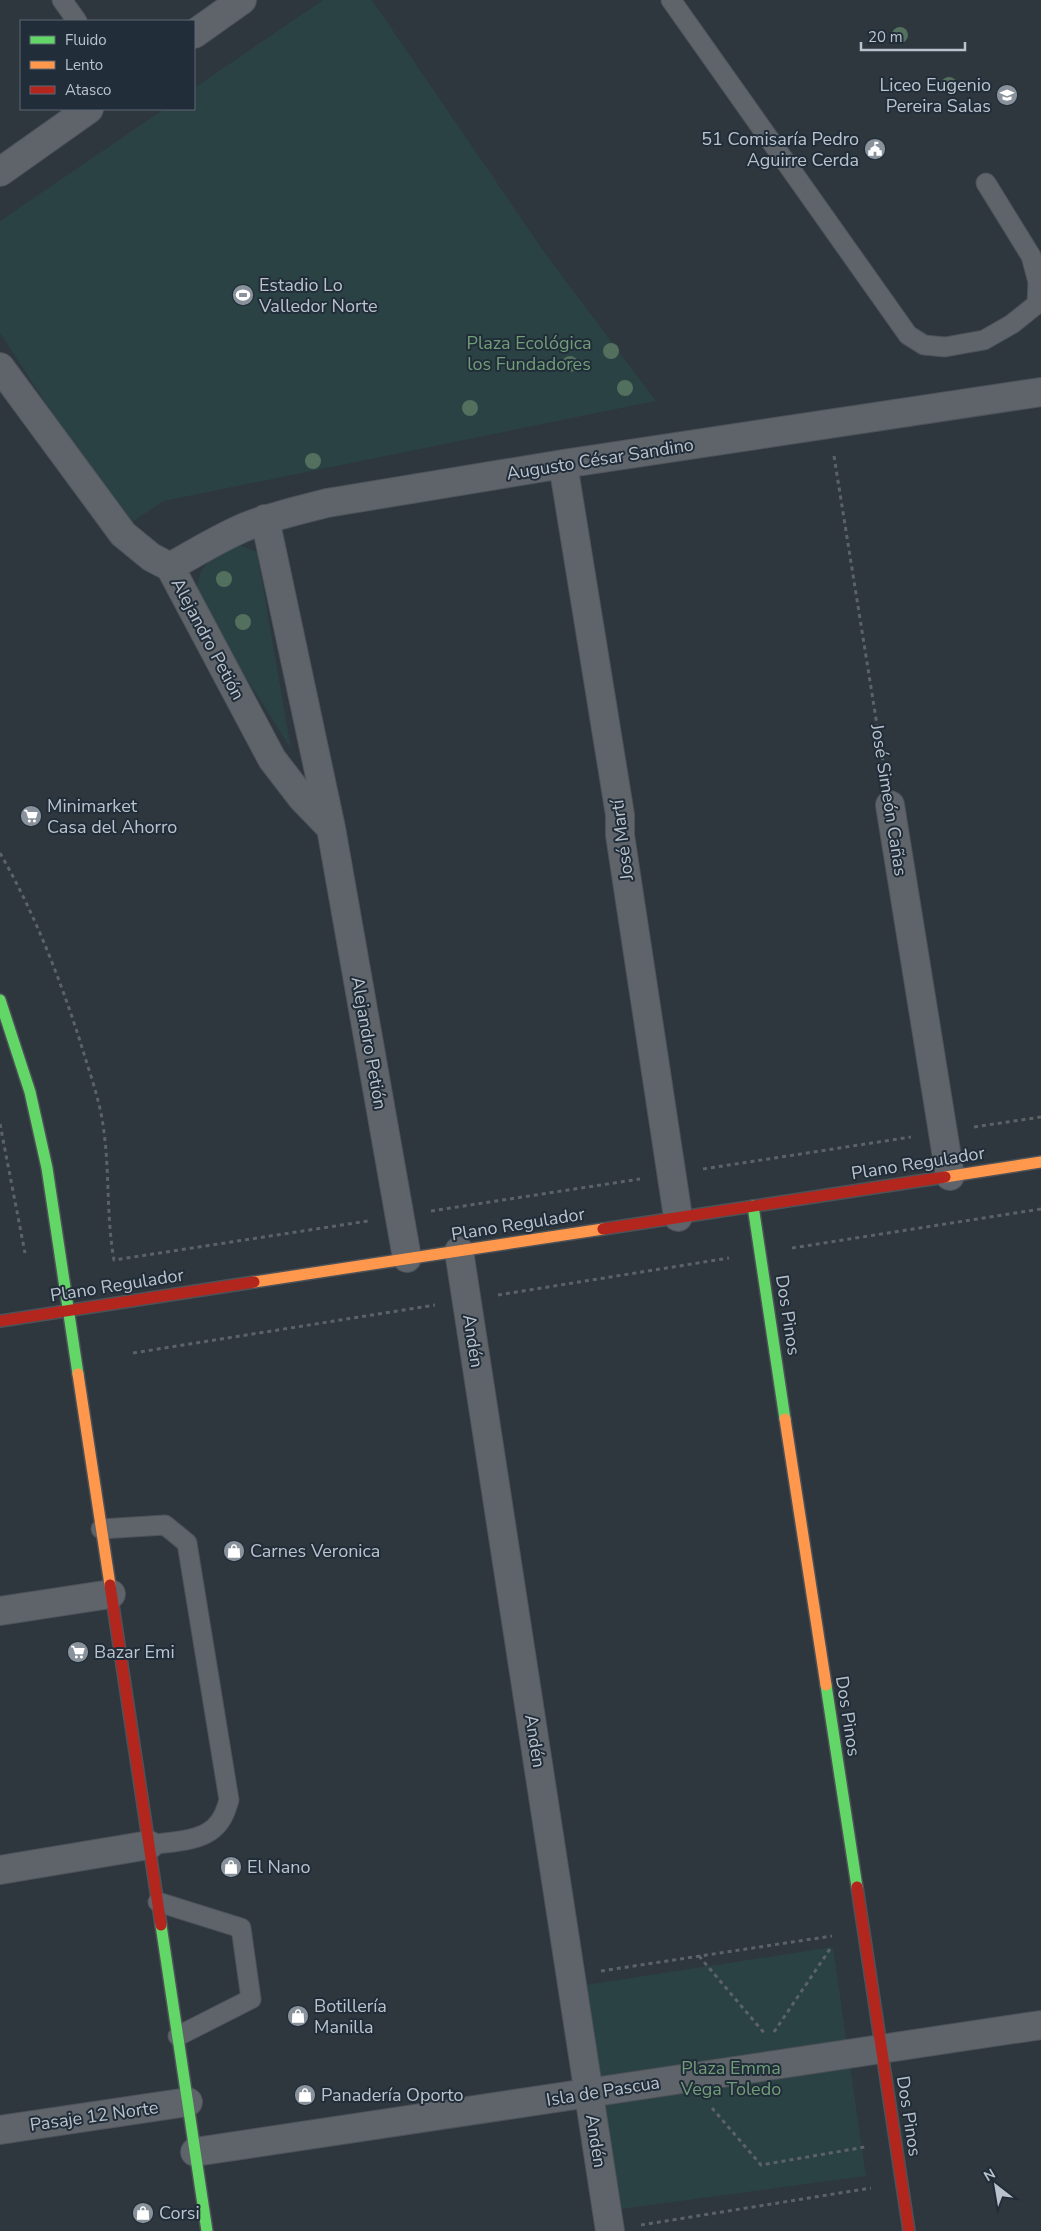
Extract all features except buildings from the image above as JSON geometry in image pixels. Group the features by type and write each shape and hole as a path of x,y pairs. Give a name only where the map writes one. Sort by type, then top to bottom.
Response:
{"street":[{"path":"195,33 242,0"},
{"path":"0,172 88,110"},
{"name":"Alejandro Petión","path":"0,367 123,534 151,557 170,567 272,759 298,792 331,828"},
{"name":"Augusto César Sandino","path":"170,567 213,542 265,519 328,503 563,464 1041,392"},
{"name":"José Martí","path":"563,464 620,815 620,835 678,1217"},
{"name":"Alejandro Petión","path":"265,519 331,828 407,1258"},
{"name":"José Simeón Cañas","path":"890,806 950,1176"},
{"path":"0,1000 30,1092 45,1160 207,2231"},
{"name":"Plano Regulador","path":"0,1320 1041,1162"},
{"name":"Dos Pinos","path":"753,1206 909,2231"},
{"name":"Andén","path":"459,1251 610,2230"},
{"path":"0,1611 111,1594"},
{"path":"0,1870 149,1845"},
{"name":"Isla de Pascua","path":"195,2152 1041,2025"},
{"name":"Pasaje 12 Norte","path":"0,2130 188,2102"}],"lane":[{"path":"62,0 76,20"},
{"path":"671,0 908,335 924,345 946,346 984,340 1012,324 1037,304 1038,282 1031,256 986,184"},
{"path":"102,1530 165,1525 187,1543 229,1800 223,1817 214,1829 195,1837 149,1845"},
{"path":"158,1902 241,1928 251,1999 178,2036"}],"path":[{"name":"José Simeón Cañas","path":"828,424 890,806"},
{"path":"0,853 41,935 65,997 86,1060 103,1124 110,1238 114,1260 1041,1117"},
{"path":"0,1124 25,1254"},
{"path":"133,1353 1041,1209"},
{"path":"571,1975 864,1931"},
{"path":"699,1956 769,2040 839,1935"},
{"path":"711,2107 761,2165 896,2142"},
{"path":"610,2230 902,2183"}],"green space":[{"name":"Estadio Lo Valledor Norte","path":"323,0 372,0 547,256 656,401 164,501 126,526 0,333 0,221 163,110 195,110 195,87"},
{"path":"239,545 257,552 291,749 197,600 199,577 206,564"},
{"name":"Plaza Emma Vega Toledo","path":"833,1947 866,2176 621,2209 585,1985"}],"traffic: fast":[{"path":"0,1000 30,1092 47,1168 78,1374"},
{"path":"753,1206 785,1419"},
{"path":"826,1685 857,1887"},
{"path":"161,1925 207,2231"}],"traffic: slow":[{"path":"945,1177 1041,1162"},
{"path":"254,1282 603,1229"},
{"path":"78,1374 110,1585"},
{"path":"785,1419 826,1685"}],"traffic: jam":[{"path":"603,1229 945,1177"},
{"path":"0,1321 254,1282"},
{"path":"110,1585 161,1925"},
{"path":"857,1887 909,2231"}],"place":[{"name":"Liceo Eugenio Pereira Salas","path":"1007,95"},
{"name":"51 Comisaría Pedro Aguirre Cerda","path":"875,149"},
{"name":"Estadio Lo Valledor Norte","path":"243,295"},
{"name":"Minimarket Casa del Ahorro","path":"31,816"},
{"name":"Carnes Veronica","path":"234,1551"},
{"name":"Bazar Emi","path":"78,1652"},
{"name":"El Nano","path":"231,1867"},
{"name":"Botillería Manilla","path":"298,2016"},
{"name":"Panadería Oporto","path":"305,2095"},
{"name":"Corsi","path":"143,2213"}],"park label":[{"name":"Plaza Ecológica los Fundadores","path":"529,353"}]}
